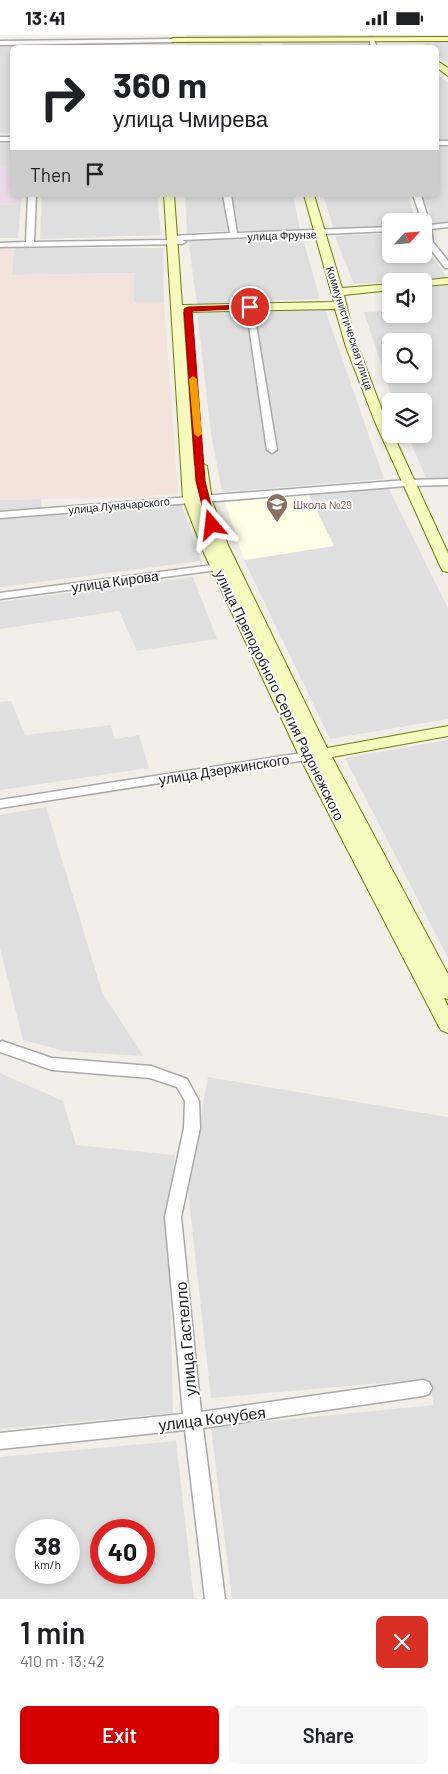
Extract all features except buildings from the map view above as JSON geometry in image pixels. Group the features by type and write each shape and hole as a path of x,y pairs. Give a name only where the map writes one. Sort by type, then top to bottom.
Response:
{"street":[{"path":"49,35 51,45"},
{"path":"0,43 51,45 105,38 125,45 173,43 373,43 442,37"},
{"path":"414,39 418,45"},
{"path":"30,245 32,197"},
{"name":"улица Преподобного Сергия Радонежского","path":"169,197 177,240 197,499 224,566 448,1025"},
{"name":"улица Преподобного Сергия Радонежского","path":"177,240 180,197"},
{"path":"227,197 234,236"},
{"name":"Коммунистическая улица","path":"310,197 362,374 407,483 448,568"},
{"path":"418,197 422,213"},
{"path":"432,226 448,225"},
{"name":"улица Фрунзе","path":"0,245 177,240 382,230"},
{"path":"432,245 448,266"},
{"path":"432,282 448,281"},
{"path":"338,292 382,288"},
{"path":"182,309 340,305"},
{"path":"250,307 272,450"},
{"name":"улица Луначарского","path":"0,515 407,483 448,482"},
{"name":"улица Кирова","path":"0,596 224,566"},
{"name":"улица Дзержинского","path":"0,804 315,755 448,731"},
{"name":"улица Преподобного Сергия Радонежского","path":"315,755 448,993"},
{"name":"улица Гастелло","path":"1,1045 52,1064 151,1072 182,1083 192,1101 192,1128 173,1217 193,1421 215,1599"},
{"name":"улица Кочубея","path":"0,1441 193,1421 423,1389"}],"shaded area":[{"path":"187,35 427,35 187,38"},
{"path":"368,42 369,45 282,45 282,43"},
{"path":"448,42 448,64 439,56 439,45 426,45 423,43"},
{"path":"262,44 262,45 185,45"},
{"path":"0,45 10,45 10,134 0,133"},
{"path":"439,75 448,83 448,140 439,139"},
{"path":"0,143 10,143 10,167 0,167"},
{"path":"439,147 448,147 448,222 433,223 432,213 429,213 424,197 439,197"},
{"path":"0,167 10,167 10,197 22,197 21,204 0,205"},
{"path":"42,197 157,197 161,235 40,239"},
{"path":"185,197 223,197 228,231 187,233"},
{"path":"231,197 293,197 300,229 237,231"},
{"path":"324,197 409,197 413,213 382,213 382,227 334,230"},
{"path":"21,204 18,238 0,238 0,205"},
{"path":"382,233 382,263 432,263 432,256 447,278 432,279 432,273 382,273 382,282 354,284 335,236"},
{"path":"302,236 320,299 197,304 188,239"},
{"path":"0,248 14,248 12,275 134,273 134,302 164,302 178,493 142,497 0,500"},
{"path":"14,248 163,248 164,302 134,302 133,273 12,275"},
{"path":"448,285 448,479 427,480 411,443 432,443 432,393 390,393 387,383 432,383 432,333 382,333 382,367 364,312 382,311 382,323 432,323 432,286"},
{"path":"325,309 384,479 222,492 211,433 197,311 246,310 269,452 277,452 254,310"},
{"path":"388,487 448,608 448,719 330,739 244,560 333,546 308,493"},
{"name":"Школа №29","path":"308,493 334,546 244,560 224,499"},
{"path":"41,499 42,509 0,512 0,500"},
{"path":"181,503 201,561 0,587 0,518"},
{"path":"193,577 217,639 137,651 119,611 0,629 0,602"},
{"path":"11,701 25,735 111,725 115,739 139,735 149,768 0,790 0,702"},
{"path":"448,740 448,958 345,758"},
{"path":"46,807 102,992 143,1056 64,1051 23,1040 0,948 0,815"},
{"path":"0,1073 63,1101 76,1145 175,1155 169,1223 173,1413 0,1429"},
{"path":"208,1077 448,1117 448,1599 232,1599 211,1427 434,1405 428,1379 211,1398 188,1191"},
{"path":"176,1441 194,1599 0,1599 0,1457"}],"slow traffic":[{"path":"193,379 198,434"}],"place":[{"name":"Школа №29","path":"277,523"}],"route":[{"path":"212,525 200,481 188,309 250,307"}]}
